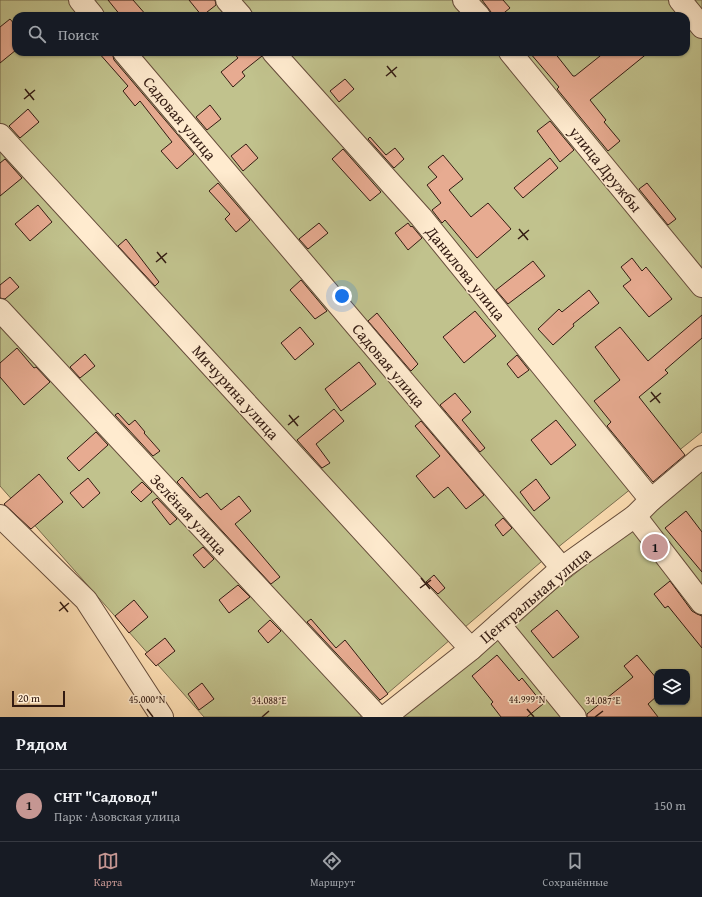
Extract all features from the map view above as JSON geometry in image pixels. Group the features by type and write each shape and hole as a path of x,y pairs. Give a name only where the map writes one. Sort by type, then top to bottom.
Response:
{"street":[{"path":"80,0 90,12"},
{"path":"227,0 238,12"},
{"path":"464,0 474,12"},
{"path":"680,0 702,26"},
{"name":"Садовая улица","path":"127,56 562,568"},
{"name":"Данилова улица","path":"278,56 421,217 651,500"},
{"name":"улица Дружбы","path":"513,56 702,286"},
{"name":"Мичурина улица","path":"0,135 471,649"},
{"name":"Зелёная улица","path":"0,310 378,717"},
{"name":"Центральная улица","path":"385,717 471,649 562,568 635,516 651,500 702,457"},
{"path":"0,516 86,600 162,717"},
{"path":"635,516 702,602"},
{"path":"499,624 575,717"}],"green space":[{"path":"0,0 452,0 463,12 12,12 12,56 503,56 702,291 702,432 562,544 360,717 204,717 0,486"},
{"path":"471,0 702,0 702,280 519,56 690,56 690,12 482,12"},
{"path":"702,471 702,717 389,717 514,623"}],"building":[{"path":"108,0 133,0 144,12 118,12"},
{"path":"189,0 215,0 216,5 207,12 199,12"},
{"path":"482,0 503,0 510,8 505,12 491,12"},
{"path":"10,19 12,21 12,53 0,63 0,27"},
{"path":"102,56 113,56 114,60 194,154 177,169 161,151 172,142 140,101 135,106 123,91 128,86"},
{"path":"236,56 262,56 242,72 245,76 233,87 221,72 238,58"},
{"path":"533,56 557,56 573,76 575,76 600,56 644,56 590,100 606,120 604,122 620,141 608,151 557,89 559,87"},
{"path":"345,79 354,89 339,102 330,91"},
{"path":"210,105 221,119 207,130 196,117"},
{"path":"28,109 39,122 20,138 9,126"},
{"path":"550,121 574,150 560,162 537,131"},
{"path":"370,137 386,155 395,148 404,159 394,168 368,139"},
{"path":"246,144 258,158 243,171 231,156"},
{"path":"343,149 381,192 370,201 332,159"},
{"path":"443,155 463,179 449,190 471,217 488,203 511,229 477,258 445,220 442,223 432,210 441,203 427,185 437,177 428,167"},
{"path":"550,158 558,168 523,198 514,188"},
{"path":"5,159 22,178 0,196 0,163"},
{"path":"218,183 250,220 236,232 225,219 230,214 209,191"},
{"path":"647,183 676,219 668,225 639,189"},
{"path":"38,205 52,222 30,241 15,224"},
{"path":"319,223 328,233 308,249 299,239"},
{"path":"408,223 422,238 408,250 395,233"},
{"path":"126,239 159,282 155,286 118,246"},
{"path":"632,258 642,271 646,267 672,299 649,317 623,286 631,280 621,267"},
{"path":"533,261 545,276 508,304 496,290"},
{"path":"10,277 19,287 5,299 0,298 0,285"},
{"path":"301,280 327,311 315,319 290,290"},
{"path":"589,290 599,303 573,324 574,326 553,345 538,329 559,309 562,312"},
{"path":"475,311 496,336 464,363 443,337"},
{"path":"377,313 418,364 411,371 368,321"},
{"path":"702,315 702,338 665,370 668,373 639,397 685,455 653,482 607,426 611,422 594,401 620,380 595,347 620,327 648,361"},
{"path":"300,327 314,344 295,360 281,343"},
{"path":"17,348 34,368 36,367 50,382 24,405 0,377 0,363"},
{"path":"85,354 95,366 80,378 70,367"},
{"path":"517,355 529,370 518,378 507,364"},
{"path":"359,362 376,384 341,411 325,389"},
{"path":"455,393 471,412 462,420 485,448 480,452 440,405"},
{"path":"334,409 344,421 316,444 330,463 322,468 297,440"},
{"path":"118,413 129,425 135,420 160,451 153,456 115,415"},
{"path":"556,420 576,445 551,465 531,440"},
{"path":"421,421 484,495 466,509 448,487 434,498 416,476 440,456 415,426"},
{"path":"96,432 108,445 79,471 67,458"},
{"path":"39,474 63,502 31,529 4,504"},
{"path":"182,477 200,498 207,493 221,510 239,496 251,511 235,524 280,577 271,584 177,482"},
{"path":"88,478 100,493 83,508 70,493"},
{"path":"536,479 550,498 534,511 520,492"},
{"path":"142,482 152,492 141,502 131,492"},
{"path":"157,498 177,519 170,525 152,502"},
{"path":"686,511 702,532 702,572 665,528"},
{"path":"503,518 512,528 503,536 495,525"},
{"path":"203,547 214,559 204,568 193,555"},
{"path":"434,575 445,588 438,594 426,582"},
{"path":"670,581 692,611 702,616 702,648 668,606 665,608 654,594"},
{"path":"238,585 250,597 229,613 219,600"},
{"path":"134,600 148,617 129,633 115,616"},
{"path":"557,610 579,637 553,658 531,631"},
{"path":"311,619 336,648 345,640 388,694 380,700 307,622"},
{"path":"270,620 281,631 268,643 258,631"},
{"path":"165,638 175,651 156,666 145,654"},
{"path":"497,655 519,681 522,678 543,704 527,717 501,717 491,704 493,702 472,676"},
{"path":"637,655 654,675 654,699 648,704 658,717 587,717 587,714 633,677 624,666"},
{"path":"202,683 214,699 199,710 188,694"}],"place":[{"name":"СНТ \"Садовод\"","path":"655,547"}]}
